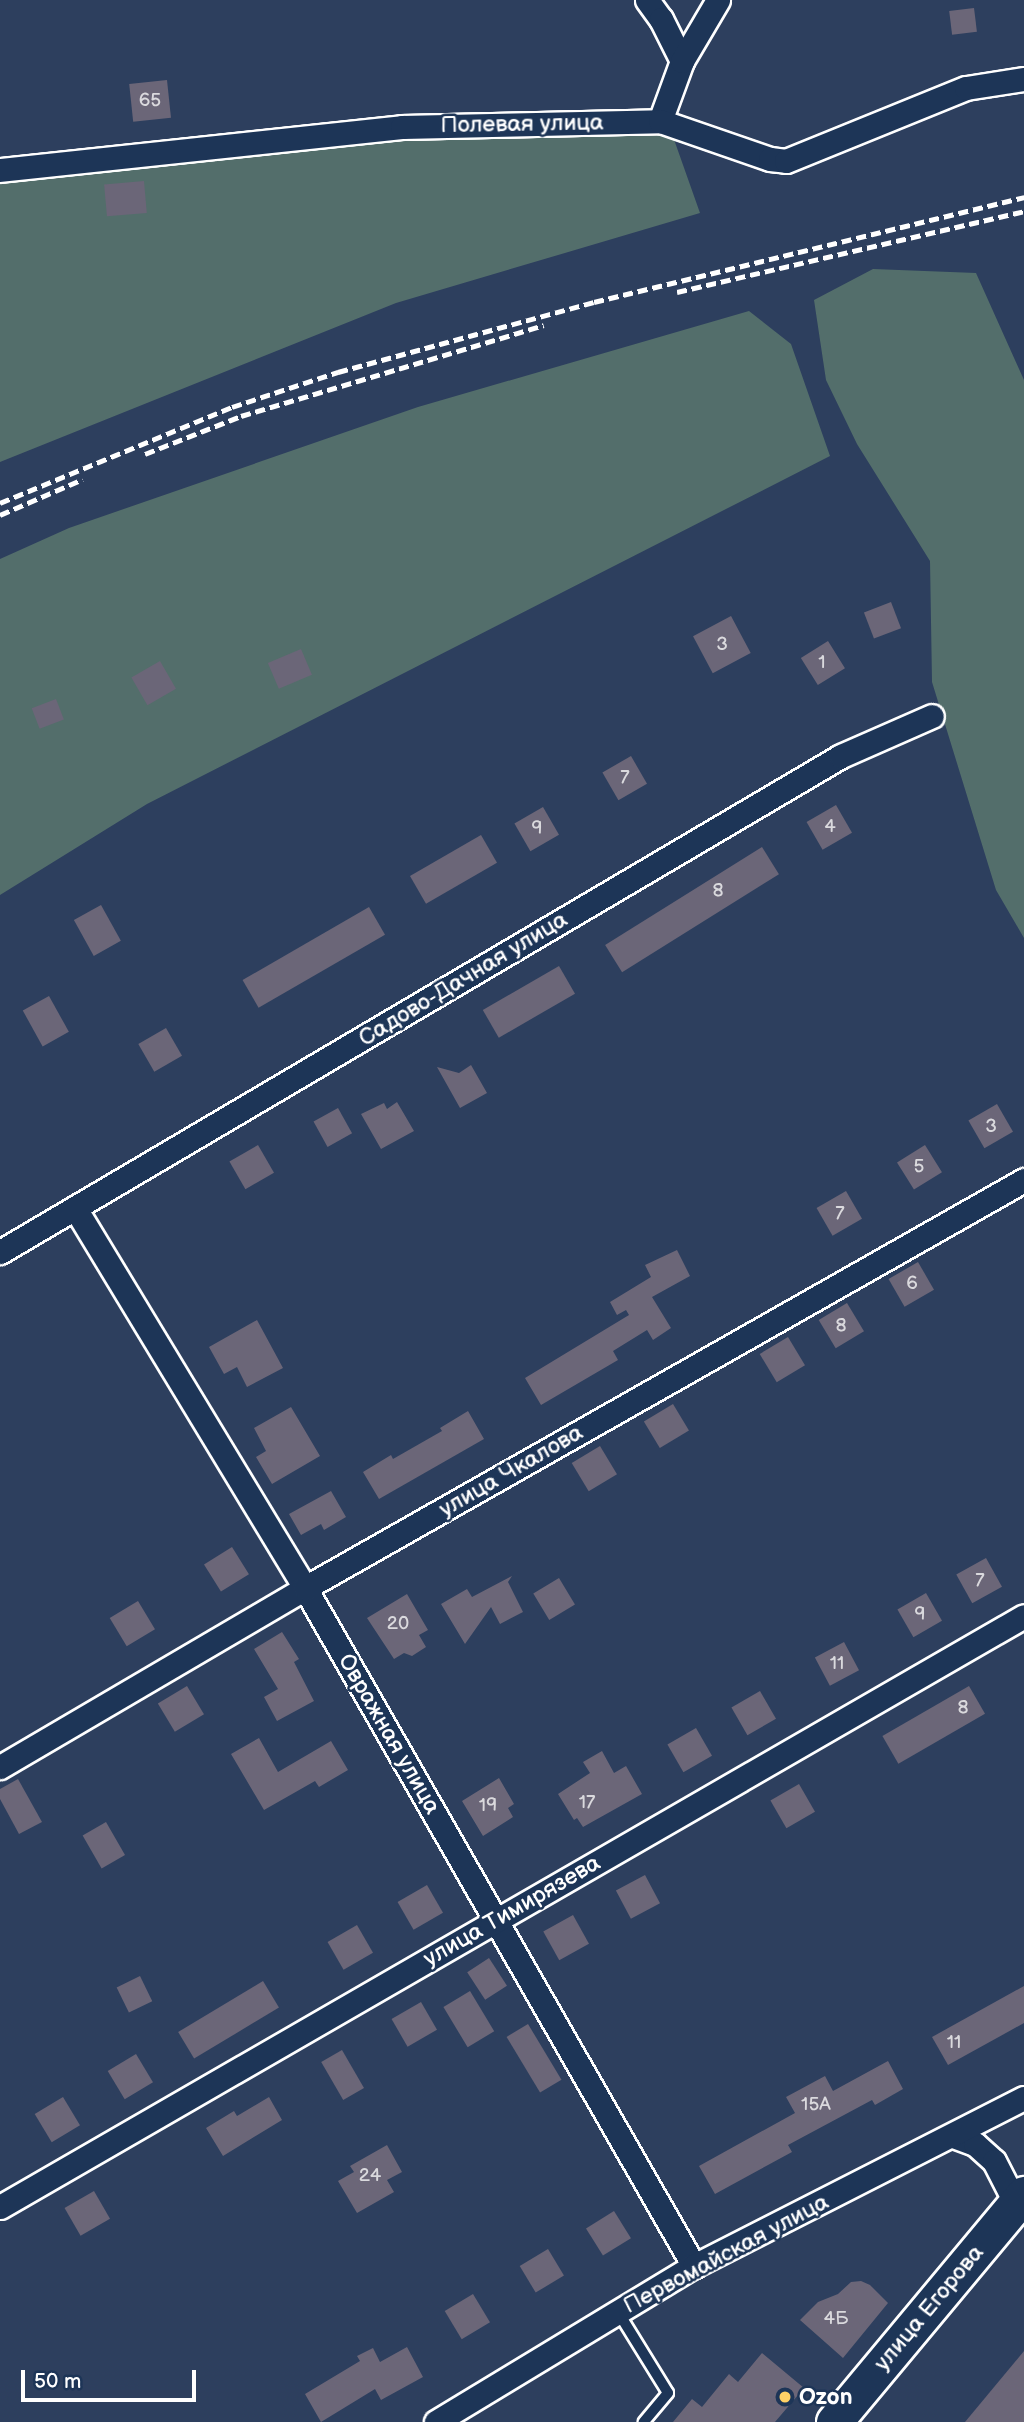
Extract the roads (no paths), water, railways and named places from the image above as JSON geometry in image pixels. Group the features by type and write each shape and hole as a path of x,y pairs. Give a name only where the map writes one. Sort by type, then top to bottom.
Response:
{"main road":[{"name":"улица Егорова","path":"834,2422 1020,2199"}],"street":[{"path":"647,0 661,19 682,61"},
{"path":"660,121 682,61 718,0"},
{"name":"Полевая улица","path":"0,170 402,127 660,121 770,159 786,160 966,88 1024,79"},
{"name":"Садово-Дачная улица","path":"0,1252 841,756 932,716"},
{"name":"улица Чкалова","path":"0,1767 304,1588 1024,1180"},
{"name":"Овражная улица","path":"75,1208 304,1588 694,2266"},
{"name":"улица Тимирязева","path":"0,2207 1024,1616"},
{"name":"Первомайская улица","path":"436,2422 694,2266 1024,2098"},
{"path":"953,2136 975,2144 994,2161 1020,2199"}],"lane":[{"path":"618,2312 668,2393 644,2422"}],"railway":[{"path":"0,503 232,407 338,372 594,302 1024,197"},
{"path":"677,292 1024,211"},
{"path":"145,454 241,416 544,325"},
{"path":"0,515 83,479"}],"place":[{"name":"Ozon","path":"785,2397"}]}
